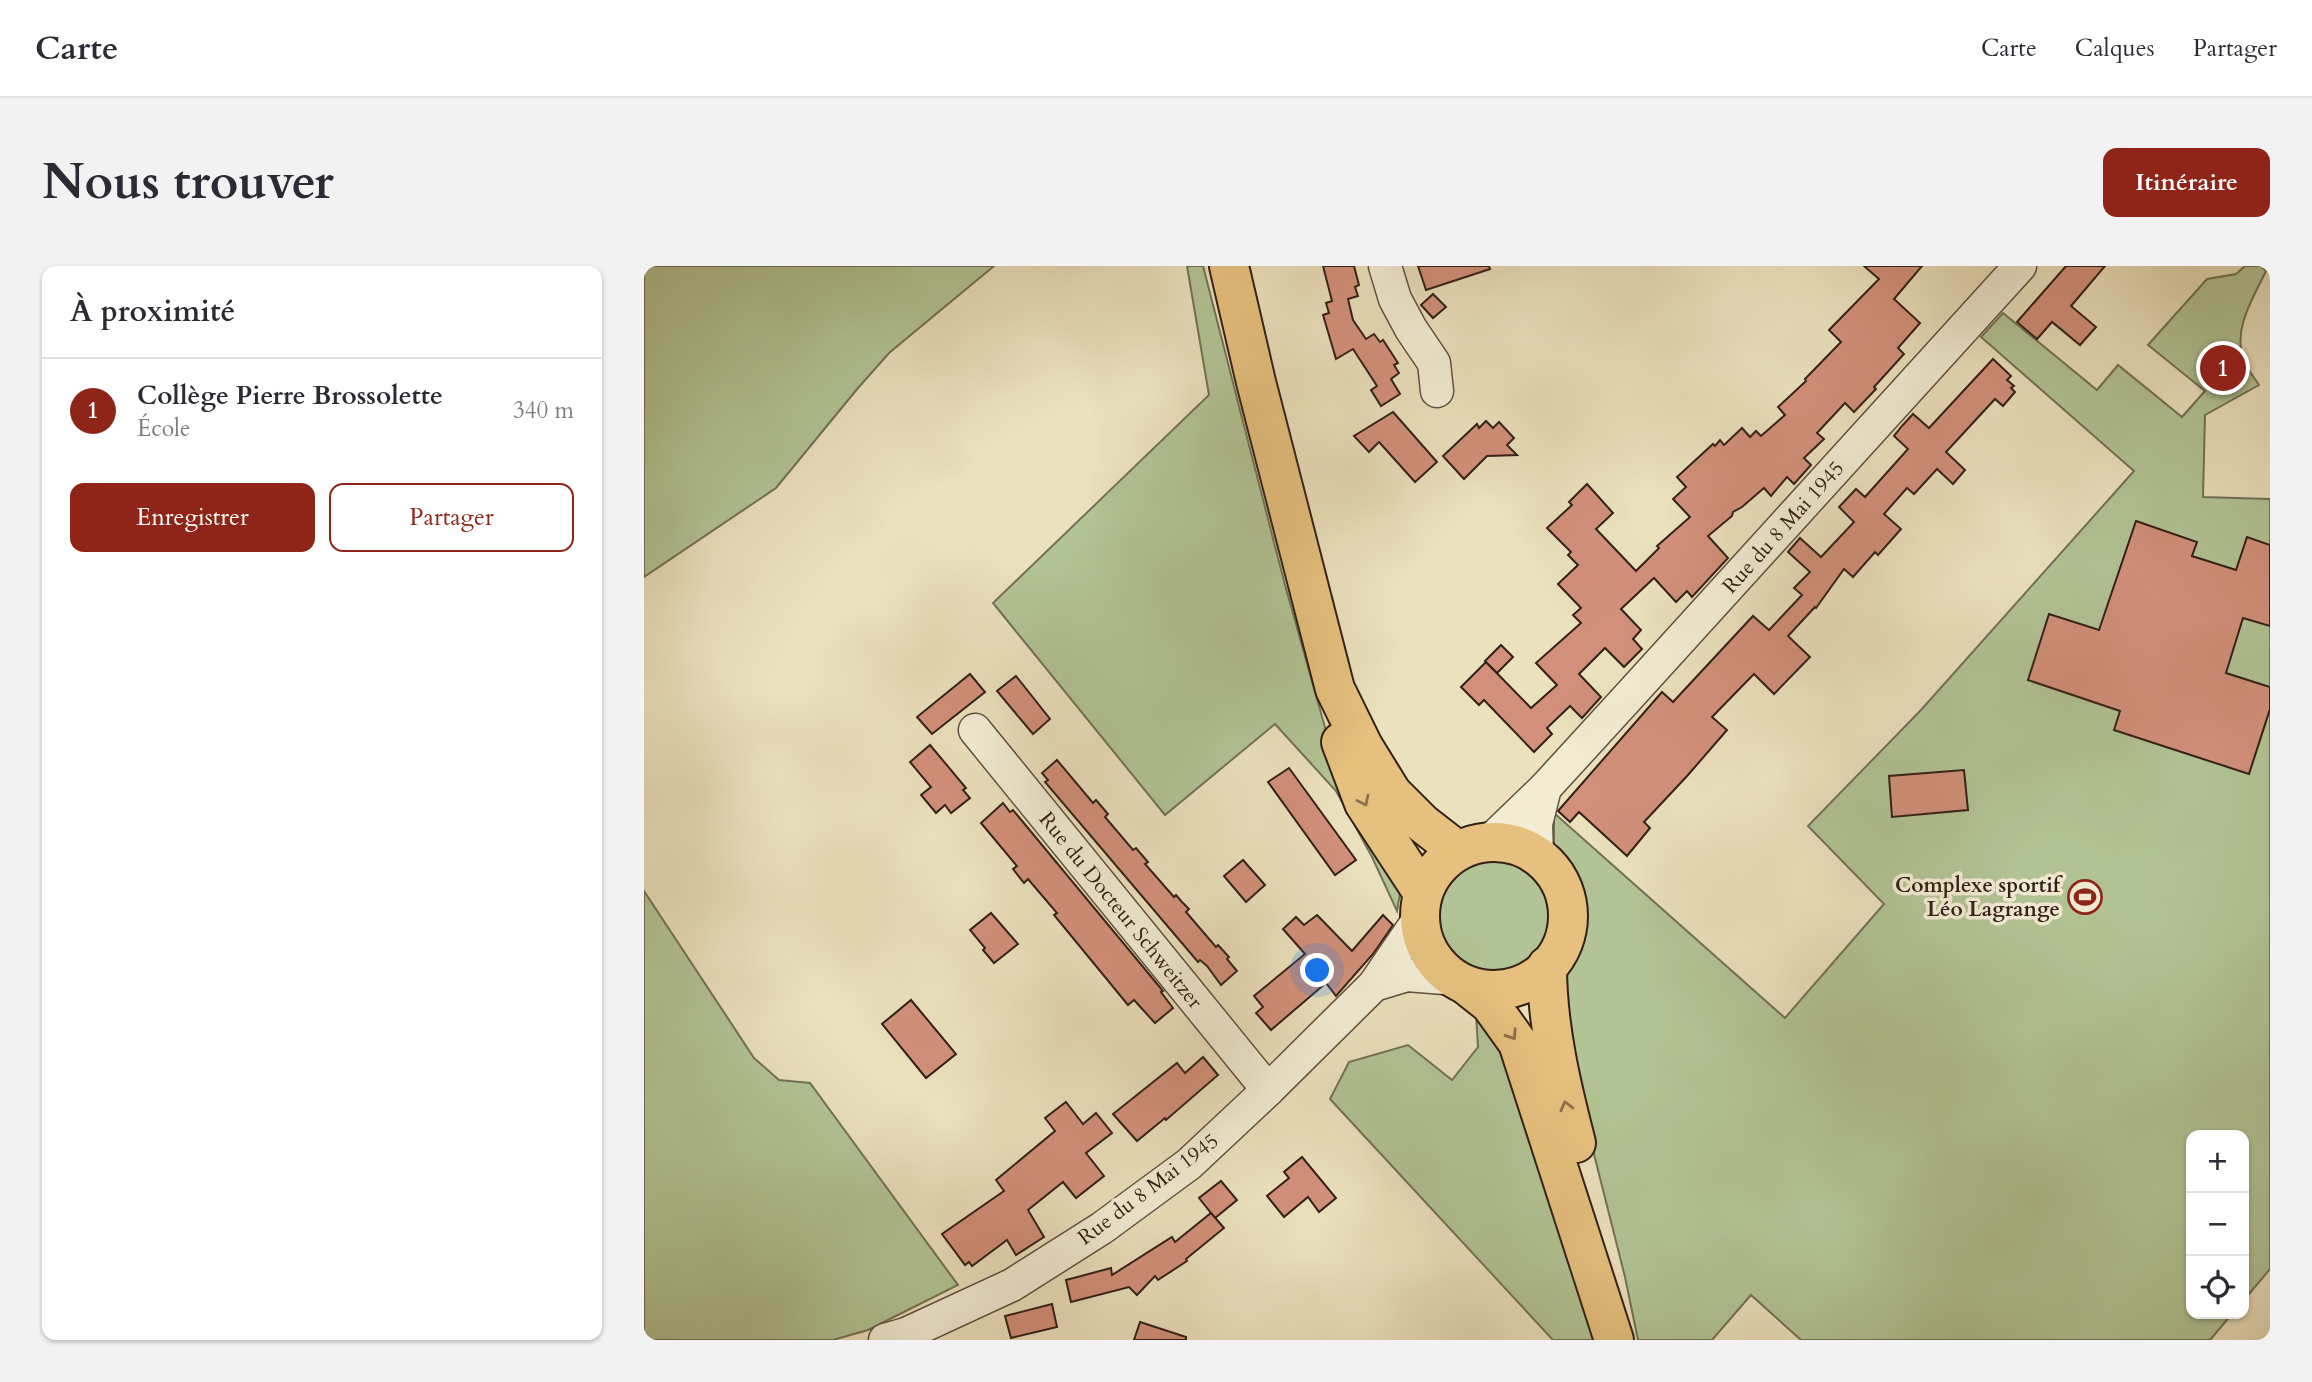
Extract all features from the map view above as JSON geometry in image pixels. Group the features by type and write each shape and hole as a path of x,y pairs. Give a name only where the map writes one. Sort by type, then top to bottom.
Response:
{"main road":[{"path":"1229,266 1335,689 1363,746 1392,793 1422,823 1474,846 1518,846 1537,856 1553,871 1563,890 1568,915 1565,937 1556,957 1538,976 1522,985 1504,989 1488,990 1462,982"},
{"path":"1335,689 1338,734 1364,803 1421,906"},
{"path":"1474,846 1437,869 1421,906 1421,937 1430,955 1441,968 1490,1004 1518,1043 1615,1340"},
{"path":"1547,966 1549,1011 1560,1082 1608,1272 1615,1340"}],"street":[{"path":"1385,266 1395,299 1434,363 1437,391"},
{"name":"Rue du 8 Mai 1945","path":"1474,846 1545,788 2020,266"},
{"name":"Rue du Docteur Schweitzer","path":"975,730 1268,1090"},
{"name":"Rue du 8 Mai 1945","path":"1537,856 1536,824 1545,788"},
{"name":"Rue du 8 Mai 1945","path":"900,1338 1012,1285 1102,1228 1189,1164 1374,985 1421,906"},
{"name":"Rue du 8 Mai 1945","path":"1374,985 1407,975 1462,982"}],"green space":[{"path":"644,266 994,266 889,353 776,488 644,577"},
{"path":"1187,266 1203,266 1285,585 1335,763 1398,883 1400,893 1397,911 1372,857 1336,791 1275,724 1165,815 993,603 1209,395"},
{"name":"Complexe sportif Léo Lagrange","path":"2245,266 2261,266 2266,271 2250,303 2241,338 2244,361 2259,385 2205,415 2203,497 2270,499 2270,1269 2249,1294 2249,1130 2186,1130 2186,1319 2228,1319 2210,1340 1801,1340 1751,1295 1712,1340 1638,1340 1625,1277 1575,1079 1562,982 1583,925 1582,901 1570,870 1554,846 1554,813 1785,1018 1884,904 1808,826 1921,710 2134,471 1981,337 2003,313 2097,390 2118,365 2182,417 2205,391 2148,345 2207,279 2236,274"},
{"path":"1491,858 1514,862 1533,875 1546,894 1550,917 1546,940 1533,959 1514,972 1491,976 1468,972 1449,959 1436,940 1432,917 1436,894 1449,875 1468,862"},
{"path":"644,891 754,1058 779,1080 810,1083 958,1285 868,1330 833,1340 644,1340"},
{"path":"1476,1014 1499,1035 1598,1340 1553,1340 1330,1099 1349,1062 1408,1045 1452,1080 1478,1047"}],"building":[{"path":"1323,266 1354,266 1359,285 1355,287 1358,296 1348,299 1353,320 1366,339 1374,334 1380,342 1383,340 1398,363 1394,365 1399,373 1391,379 1400,394 1381,406 1371,390 1377,386 1353,349 1336,359 1323,315 1329,313 1326,303 1332,301"},
{"path":"1418,266 1489,266 1490,269 1426,290"},
{"path":"1864,266 1922,266 1894,299 1920,323 1898,348 1904,354 1854,412 1845,403 1817,433 1824,439 1804,458 1811,465 1794,484 1787,477 1771,496 1764,488 1708,536 1728,558 1692,597 1687,591 1676,602 1654,578 1621,609 1641,630 1633,639 1642,649 1624,667 1605,648 1579,674 1601,697 1582,718 1570,706 1547,728 1552,734 1534,752 1484,700 1479,705 1461,687 1486,662 1531,708 1557,685 1536,663 1581,623 1573,615 1581,608 1558,584 1578,565 1568,555 1571,552 1547,528 1572,505 1569,502 1587,484 1613,513 1596,529 1636,571 1659,548 1657,546 1690,517 1673,499 1686,487 1677,477 1713,444 1715,446 1720,440 1724,445 1742,428 1750,437 1756,431 1761,436 1785,415 1778,407 1841,342 1829,330 1879,279"},
{"path":"2066,266 2105,266 2071,306 2096,327 2080,345 2052,322 2037,339 2017,322"},
{"path":"1433,294 1446,307 1433,318 1421,305"},
{"path":"1993,359 2011,376 2007,380 2014,386 2011,388 2015,392 2003,406 1995,399 1946,452 1965,470 1953,484 1937,469 1914,494 1907,488 1884,514 1901,529 1878,555 1875,552 1853,577 1844,569 1816,608 1788,636 1810,657 1774,694 1754,674 1712,717 1727,730 1644,822 1650,828 1627,856 1579,812 1570,822 1558,811 1662,692 1673,702 1753,616 1769,630 1802,595 1794,588 1810,572 1788,552 1800,538 1821,557 1854,522 1839,507 1856,489 1865,497 1908,449 1894,436 1902,426 1913,414 1929,428"},
{"path":"1393,412 1437,462 1415,482 1379,442 1369,452 1354,436"},
{"path":"1486,421 1493,428 1499,422 1514,438 1507,445 1517,455 1487,456 1464,479 1443,456 1477,424 1479,428"},
{"path":"2136,521 2197,542 2192,556 2236,570 2247,537 2270,545 2270,626 2243,618 2226,673 2270,687 2270,709 2249,774 2114,730 2120,711 2028,680 2049,614 2099,630"},
{"path":"1501,645 1513,657 1497,673 1485,661"},
{"path":"970,674 985,692 932,734 917,717"},
{"path":"1016,676 1050,719 1033,734 997,691"},
{"path":"930,745 966,788 963,790 970,798 951,813 945,805 936,813 921,795 931,787 910,762"},
{"path":"1057,760 1093,803 1096,800 1108,814 1105,817 1133,850 1136,848 1148,862 1145,864 1174,897 1176,895 1189,909 1186,912 1216,947 1218,945 1229,957 1227,959 1237,971 1221,985 1207,966 1200,960 1198,962 1045,782 1048,780 1042,773"},
{"path":"1289,768 1356,860 1335,875 1268,782"},
{"path":"1964,770 1968,810 1892,817 1889,776"},
{"path":"1003,803 1010,812 1013,810 1163,991 1161,992 1173,1008 1155,1023 1134,1000 1128,1005 1028,879 1024,883 1013,869 1017,866 981,823"},
{"path":"1243,860 1265,885 1246,902 1224,876"},
{"path":"991,913 1018,944 994,963 970,930"},
{"path":"1317,915 1352,951 1383,915 1393,925 1373,954 1336,996 1326,983 1271,1030 1256,1013 1263,1007 1254,996 1305,954 1283,929 1296,917 1304,925"},
{"path":"911,1000 956,1054 926,1078 882,1024"},
{"path":"1203,1057 1218,1075 1137,1141 1113,1114 1177,1063 1185,1073"},
{"path":"1066,1102 1083,1124 1096,1113 1112,1133 1086,1153 1104,1176 1076,1198 1063,1182 1028,1210 1044,1237 1016,1255 1007,1240 972,1266 969,1262 965,1265 942,1234 1004,1191 996,1180 1055,1131 1045,1118"},
{"path":"1302,1157 1336,1198 1319,1212 1308,1197 1284,1217 1267,1196 1289,1178 1284,1172"},
{"path":"1221,1181 1237,1200 1215,1218 1199,1198"},
{"path":"1211,1213 1224,1228 1186,1259 1187,1261 1158,1280 1155,1276 1137,1295 1129,1287 1071,1302 1066,1280 1111,1268 1112,1275 1172,1237 1175,1242"},
{"path":"1052,1304 1057,1327 1011,1338 1005,1316"},
{"path":"1140,1322 1186,1337 1186,1340 1134,1340"}],"place":[{"name":"Collège Pierre Brossolette","path":"2223,368"},
{"name":"Complexe sportif Léo Lagrange","path":"2085,897"}]}
